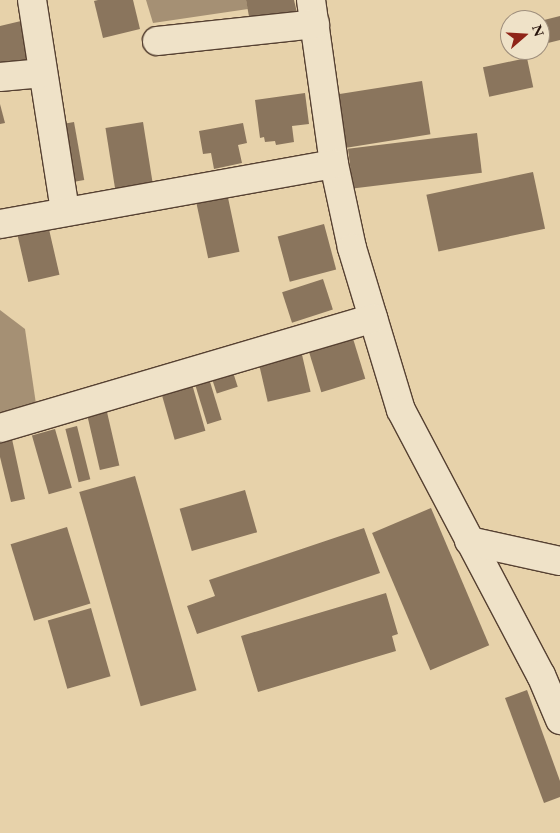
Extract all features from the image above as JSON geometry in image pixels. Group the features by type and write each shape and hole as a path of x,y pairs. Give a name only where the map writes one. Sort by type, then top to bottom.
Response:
{"street":[{"path":"32,0 65,211"},
{"path":"157,40 313,12 334,164 352,248 401,410 541,675 560,720"},
{"path":"0,77 43,73"},
{"path":"0,224 334,164"},
{"path":"0,428 373,318"},
{"path":"469,541 560,561"}],"shaded area":[{"path":"146,0 246,0 248,9 153,23"},
{"path":"0,310 25,329 37,411 0,418"}],"building":[{"path":"133,0 140,29 103,38 94,1"},
{"path":"246,0 294,0 297,13 250,22"},
{"path":"560,16 560,40 550,42 550,18"},
{"path":"21,21 30,67 0,73 0,26"},
{"path":"518,60 527,60 533,87 489,97 483,67"},
{"path":"422,81 430,134 346,148 338,94"},
{"path":"305,93 309,124 292,126 294,142 276,145 275,141 265,142 264,137 260,138 255,100"},
{"path":"0,104 5,123 0,124"},
{"path":"74,122 84,180 65,184 54,125"},
{"path":"143,122 153,188 116,194 105,128"},
{"path":"243,123 247,143 238,145 242,163 214,169 211,153 203,154 199,131"},
{"path":"477,133 482,173 353,189 348,149"},
{"path":"533,172 545,229 438,251 426,195"},
{"path":"227,193 239,252 208,258 196,200"},
{"path":"324,224 336,269 290,282 278,236"},
{"path":"48,225 59,275 28,282 17,232"},
{"path":"323,279 333,309 292,323 282,292"},
{"path":"351,332 365,379 321,392 307,345"},
{"path":"300,346 311,392 268,402 257,356"},
{"path":"230,363 238,387 217,394 209,370"},
{"path":"207,372 222,420 207,424 193,376"},
{"path":"190,377 205,431 175,440 159,386"},
{"path":"107,412 119,466 100,470 88,416"},
{"path":"77,426 90,479 79,482 65,429"},
{"path":"55,429 72,488 49,494 32,436"},
{"path":"12,439 25,499 11,502 0,457 0,442"},
{"path":"135,476 196,690 141,706 79,492"},
{"path":"245,490 257,532 192,551 180,509"},
{"path":"431,508 489,645 430,670 372,533"},
{"path":"67,527 90,604 34,621 11,544"},
{"path":"364,528 380,573 197,634 187,606 215,596 209,580"},
{"path":"386,593 398,634 392,636 396,651 258,692 241,636"},
{"path":"91,608 111,676 67,689 48,620"},
{"path":"527,690 560,781 560,797 544,803 505,698"}]}
